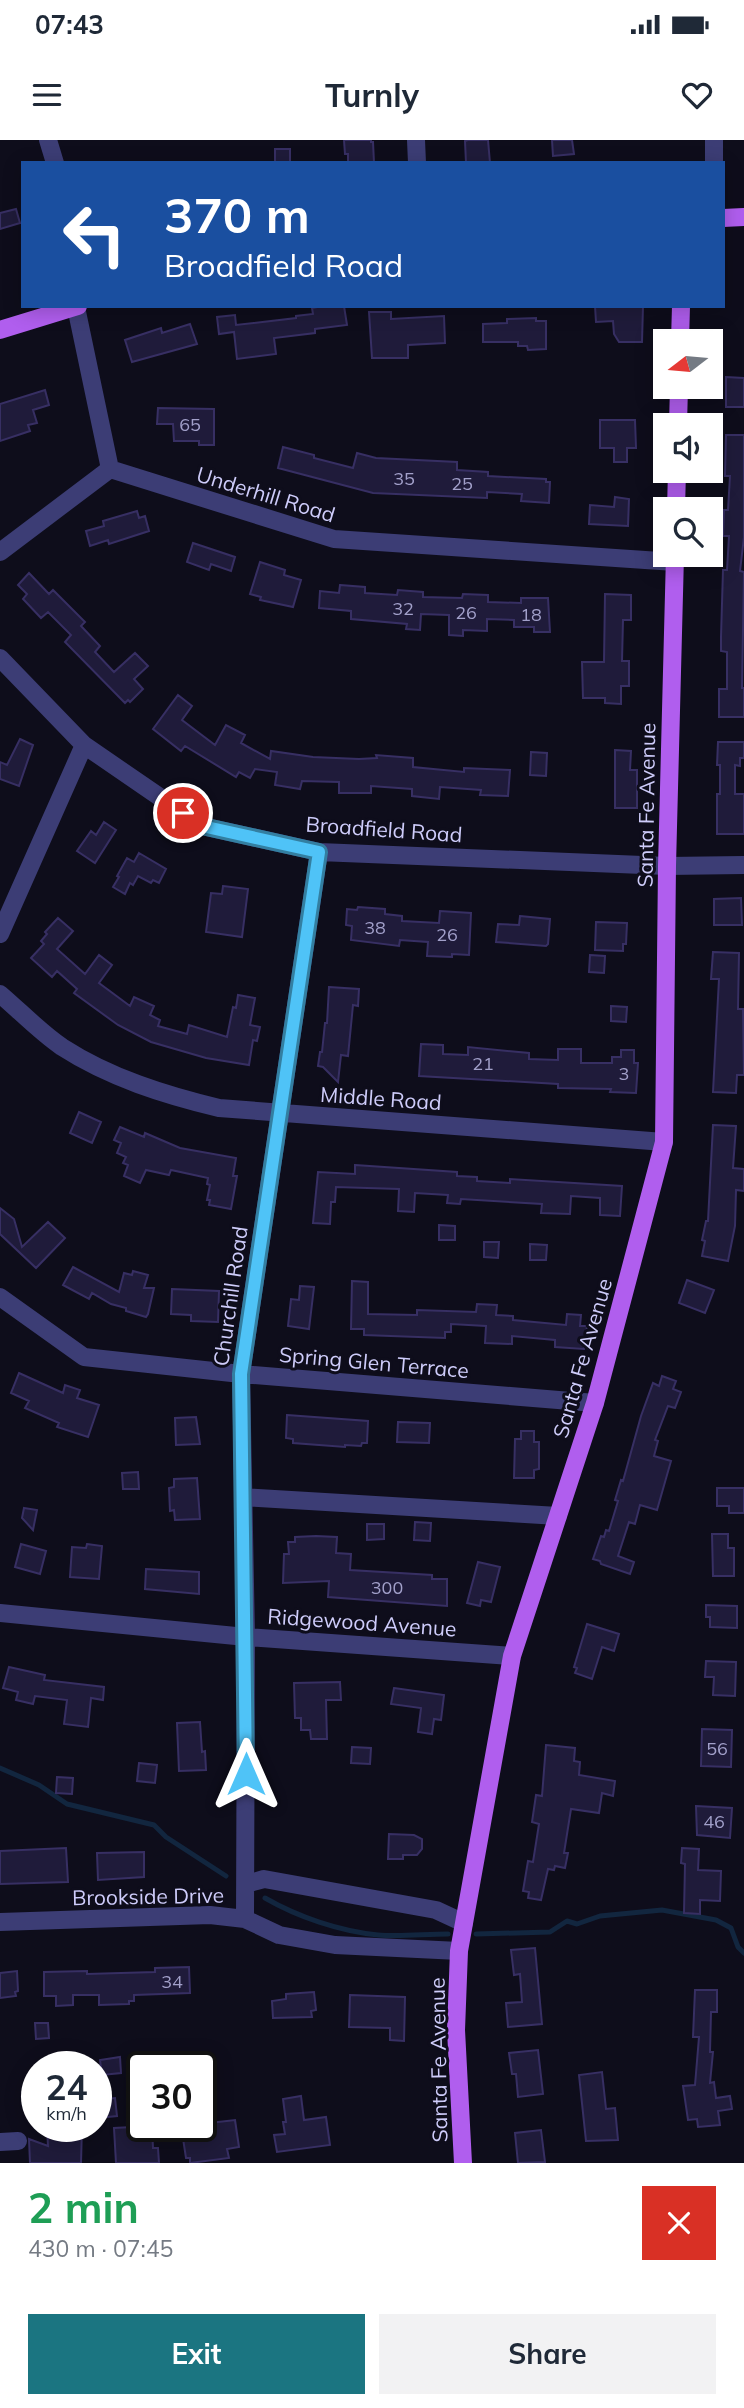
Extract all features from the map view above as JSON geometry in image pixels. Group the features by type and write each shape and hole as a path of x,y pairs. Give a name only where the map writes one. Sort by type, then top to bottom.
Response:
{"main road":[{"path":"725,218 744,217"},
{"path":"0,330 74,308"},
{"path":"680,329 681,308"},
{"name":"Santa Fe Avenue","path":"463,2163 456,2030 459,1951 512,1656 596,1403 664,1142 667,866 675,567"}],"street":[{"path":"48,140 54,161"},
{"path":"416,140 417,161"},
{"path":"713,161 714,140"},
{"path":"0,552 110,469 77,308"},
{"name":"Underhill Road","path":"110,469 334,539 653,557"},
{"name":"Broadfield Road","path":"0,658 84,745 202,826 319,852 667,866 744,865"},
{"path":"0,934 84,745"},
{"name":"Churchill Road","path":"246,1919 246,1637 241,1374 319,852"},
{"name":"Middle Road","path":"0,994 62,1046 125,1080 173,1097 219,1108 664,1142"},
{"name":"Spring Glen Terrace","path":"0,1297 84,1357 241,1374 596,1403"},
{"path":"243,1497 558,1516"},
{"name":"Ridgewood Avenue","path":"0,1613 246,1637 512,1656"},
{"name":"Brookside Drive","path":"246,1884 264,1879 436,1910 464,1923"},
{"name":"Brookside Drive","path":"0,1922 210,1915 246,1919 279,1934 335,1945 459,1951"}],"building":[{"path":"344,140 373,142 374,161 348,161 348,154 345,154"},
{"path":"488,140 490,161 466,161 465,141"},
{"path":"552,140 572,140 574,154 553,156"},
{"path":"275,149 290,149 290,161 275,161"},
{"path":"16,209 20,223 0,229 0,213"},
{"path":"312,308 344,308 347,325 315,329 315,333 274,338 276,354 237,359 234,332 219,334 217,317 235,315 236,325 313,314"},
{"path":"595,308 643,308 642,342 619,342 614,334 613,321 596,322"},
{"path":"369,312 391,312 391,319 444,316 445,343 408,345 408,358 372,358"},
{"path":"536,318 536,321 546,321 546,349 528,350 527,346 518,346 518,342 483,342 483,324 507,323 507,319"},
{"path":"190,324 197,344 132,362 125,340 161,328 162,333"},
{"path":"726,377 744,378 744,407 726,407"},
{"path":"45,390 49,405 33,410 37,423 28,425 30,431 0,441 0,404"},
{"path":"158,408 214,409 214,445 199,445 199,441 174,441 173,424 157,424"},
{"path":"600,420 635,420 636,448 627,448 627,462 614,462 614,448 600,448"},
{"path":"726,435 744,435 744,537 740,571 744,572 744,717 719,717 719,689 727,689 727,652 721,651 723,570 727,570 729,536 723,536 730,476 725,476"},
{"path":"283,447 353,468 357,453 376,458 457,462 457,470 488,472 488,476 546,479 546,482 550,482 549,503 521,501 522,494 487,492 487,498 373,493 278,468"},
{"path":"615,497 629,499 628,526 589,524 590,505 614,507"},
{"path":"137,511 139,518 145,516 149,531 109,544 108,540 90,546 86,531 104,526 103,521"},
{"path":"193,543 235,557 231,571 211,564 209,570 187,562"},
{"path":"260,562 285,570 284,575 301,580 293,607 260,600 261,597 250,594"},
{"path":"29,573 49,594 53,590 85,622 81,626 100,646 95,652 114,672 135,653 148,666 134,679 143,689 130,702 128,700 125,703 65,642 71,635 48,612 41,618 23,599 27,594 18,585"},
{"path":"340,585 365,587 365,593 397,595 398,590 423,592 423,597 462,598 463,594 488,595 488,602 521,603 521,598 548,598 550,632 534,632 534,627 514,627 514,620 487,619 487,631 463,630 463,636 449,635 449,615 421,614 420,630 406,629 407,624 351,619 351,611 319,608 320,591 339,593"},
{"path":"605,594 631,595 631,620 623,620 622,661 629,661 629,686 621,686 621,704 605,703 605,698 583,698 582,662 604,662"},
{"path":"178,695 192,706 182,720 215,745 226,725 245,735 241,743 270,759 271,751 313,757 359,759 377,758 376,755 413,758 413,767 464,772 464,768 510,770 508,796 480,795 481,790 440,787 439,799 412,796 412,789 371,786 371,793 339,793 339,782 302,781 300,789 275,785 277,772 255,769 250,778 239,772 236,777 185,746 181,751 153,729"},
{"path":"20,739 33,745 19,786 0,779 0,762 7,765"},
{"path":"718,742 744,742 744,758 740,758 740,766 735,765 735,794 744,794 744,834 717,834 717,794 720,794"},
{"path":"615,750 631,751 630,770 637,770 637,808 615,808"},
{"path":"531,752 547,753 546,776 530,775"},
{"path":"104,822 116,830 95,863 77,851 91,831 96,835"},
{"path":"139,853 166,869 159,883 153,880 151,883 138,876 133,885 130,883 125,894 113,887 127,858 134,862"},
{"path":"223,886 248,889 242,937 206,932 211,893 222,894"},
{"path":"741,898 742,925 714,925 714,899"},
{"path":"358,907 385,909 385,914 402,916 402,921 439,923 440,911 471,913 469,955 427,956 428,942 400,940 399,946 351,940 352,926 346,925 347,909 357,910"},
{"path":"520,916 550,919 546,946 496,942 498,924 519,925"},
{"path":"58,918 73,931 57,949 85,974 99,955 112,965 99,983 130,1006 134,997 154,1006 150,1015 160,1020 158,1026 187,1034 189,1025 227,1037 238,995 255,998 250,1025 260,1027 257,1041 253,1040 249,1065 206,1058 151,1042 118,1025 74,993 77,989 57,971 52,977 31,958 44,944 41,941 47,934 45,932"},
{"path":"596,922 627,923 623,951 595,950"},
{"path":"713,952 739,953 738,1009 743,1009 744,1075 737,1075 736,1093 713,1092 719,979 711,979"},
{"path":"590,955 605,956 604,973 589,972"},
{"path":"329,987 359,989 358,1006 353,1005 348,1056 341,1055 338,1082 323,1067 318,1066 327,1023"},
{"path":"611,1006 627,1007 626,1022 611,1021"},
{"path":"421,1044 443,1045 443,1054 468,1055 468,1047 529,1053 529,1059 558,1060 558,1049 581,1049 581,1063 612,1063 612,1057 621,1057 621,1050 634,1050 634,1063 638,1063 636,1093 610,1092 611,1089 558,1088 558,1084 419,1076"},
{"path":"79,1112 101,1122 92,1143 70,1133"},
{"path":"713,1125 736,1126 733,1168 744,1169 744,1191 736,1190 735,1226 728,1261 702,1256 705,1241 702,1240 708,1221"},
{"path":"120,1127 144,1137 145,1133 180,1148 236,1158 233,1176 237,1176 231,1209 209,1205 208,1178 171,1170 169,1175 146,1170 140,1183 124,1176 128,1165 123,1163 126,1157 117,1153 121,1143 114,1140"},
{"path":"355,1165 457,1172 457,1176 477,1177 477,1181 510,1183 510,1179 622,1186 620,1216 600,1215 600,1198 571,1196 570,1214 541,1213 542,1204 461,1199 460,1204 447,1203 448,1195 415,1193 414,1212 398,1211 399,1189 336,1187 335,1202 331,1202 330,1224 313,1223 318,1172 355,1174"},
{"path":"0,1208 14,1219 22,1247 48,1222 65,1238 36,1268 0,1234"},
{"path":"439,1225 455,1226 455,1240 439,1240"},
{"path":"484,1242 499,1242 498,1258 484,1257"},
{"path":"530,1244 547,1245 546,1260 530,1260"},
{"path":"73,1267 119,1292 124,1273 132,1275 133,1271 148,1275 144,1288 154,1288 148,1314 146,1317 126,1311 126,1308 111,1304 92,1293 89,1299 63,1285"},
{"path":"687,1280 714,1290 705,1313 679,1303"},
{"path":"352,1281 368,1282 368,1314 417,1315 417,1310 476,1312 477,1304 497,1305 496,1315 513,1316 513,1320 566,1325 567,1314 581,1315 580,1326 587,1326 584,1349 555,1347 555,1340 512,1336 512,1344 485,1343 486,1326 451,1324 451,1332 445,1332 445,1338 364,1335 364,1329 351,1329"},
{"path":"300,1286 314,1287 309,1329 288,1326 291,1299 299,1300"},
{"path":"172,1289 219,1291 218,1322 191,1321 191,1315 171,1314"},
{"path":"19,1373 63,1393 65,1385 80,1390 77,1398 99,1405 88,1437 57,1427 59,1423 25,1408 29,1401 11,1393"},
{"path":"662,1376 676,1381 673,1389 681,1392 675,1408 668,1406 655,1440 658,1441 654,1456 671,1461 657,1510 640,1505 635,1524 629,1522 618,1556 634,1562 630,1574 593,1559 601,1536 604,1537 606,1530 609,1531 618,1501 615,1500 653,1383 659,1386"},
{"path":"287,1415 368,1421 367,1443 345,1447 293,1443 293,1439 286,1438"},
{"path":"196,1417 200,1444 176,1445 175,1418"},
{"path":"398,1422 430,1423 429,1443 397,1442"},
{"path":"521,1431 534,1431 534,1442 539,1442 539,1469 534,1470 534,1478 514,1478 515,1439 521,1439"},
{"path":"138,1472 139,1489 123,1489 122,1473"},
{"path":"197,1478 200,1519 175,1520 174,1510 170,1511 169,1488 174,1487 174,1479"},
{"path":"717,1488 744,1488 744,1513 729,1513 729,1506 717,1506"},
{"path":"24,1508 37,1510 33,1530 22,1518"},
{"path":"415,1522 431,1523 430,1541 414,1540"},
{"path":"367,1524 384,1524 384,1539 367,1540"},
{"path":"712,1534 728,1534 728,1548 734,1548 734,1576 713,1576"},
{"path":"295,1537 337,1537 336,1553 351,1554 350,1570 432,1575 432,1579 447,1579 447,1606 328,1597 329,1581 283,1583 284,1554 289,1554 288,1542 295,1542"},
{"path":"21,1544 46,1551 40,1574 15,1567"},
{"path":"87,1544 102,1546 99,1579 70,1577 72,1547 86,1548"},
{"path":"478,1562 500,1567 491,1602 481,1600 480,1606 467,1603"},
{"path":"146,1569 199,1572 199,1594 145,1589"},
{"path":"706,1605 737,1606 737,1628 710,1627 710,1617 706,1617"},
{"path":"587,1624 619,1634 614,1651 602,1647 592,1679 575,1673 577,1668 574,1667"},
{"path":"706,1661 736,1662 735,1696 713,1695 714,1677 705,1677"},
{"path":"9,1667 45,1675 44,1680 104,1687 103,1700 91,1698 88,1727 64,1724 67,1700 35,1696 33,1704 16,1700 18,1692 3,1688"},
{"path":"340,1682 341,1700 326,1700 327,1739 311,1739 310,1730 301,1730 301,1718 295,1718 294,1683"},
{"path":"394,1688 444,1695 441,1720 434,1719 432,1734 418,1732 421,1708 391,1704"},
{"path":"200,1722 206,1770 179,1771 177,1723"},
{"path":"702,1729 732,1730 731,1767 701,1766"},
{"path":"546,1745 575,1748 574,1761 580,1762 579,1775 615,1781 613,1796 602,1793 599,1813 571,1809 564,1853 568,1853 565,1868 555,1866 554,1870 548,1869 541,1900 528,1898 529,1892 523,1891 528,1861 533,1862 539,1824 532,1822 536,1795 542,1796"},
{"path":"352,1747 371,1748 370,1764 351,1763"},
{"path":"139,1763 157,1765 155,1783 137,1781"},
{"path":"57,1777 73,1778 72,1794 56,1793"},
{"path":"696,1806 732,1808 730,1838 697,1835"},
{"path":"389,1834 414,1835 422,1839 422,1849 417,1855 388,1859"},
{"path":"66,1848 68,1882 0,1884 0,1851"},
{"path":"682,1848 699,1849 698,1870 721,1871 720,1901 700,1900 700,1914 684,1913 685,1864 681,1863"},
{"path":"144,1852 144,1877 98,1880 97,1853"},
{"path":"535,1948 542,2024 508,2027 506,2003 522,2002 520,1974 514,1975 511,1950"},
{"path":"189,1967 190,1993 134,1995 134,2001 129,2001 129,2004 99,2005 99,1995 73,1995 73,2005 56,2006 56,1996 44,1996 44,1972 155,1972 155,1968"},
{"path":"17,1971 16,1996 0,1998 0,1973"},
{"path":"695,1990 717,1990 717,2012 711,2012 710,2052 713,2052 710,2083 714,2082 716,2098 730,2096 732,2109 718,2111 720,2125 698,2127 697,2119 688,2120 683,2086 695,2085 699,2037 693,2037"},
{"path":"314,1992 316,2010 311,2011 312,2017 273,2018 272,2001 286,1999 286,1994"},
{"path":"350,1995 405,1997 404,2041 390,2040 390,2028 349,2027"},
{"path":"35,2023 48,2023 49,2038 36,2039"},
{"path":"538,2050 543,2094 518,2097 516,2074 512,2074 509,2053"},
{"path":"120,2057 121,2073 112,2074 112,2058"},
{"path":"602,2072 606,2109 615,2108 618,2140 586,2141 579,2075"},
{"path":"301,2096 304,2120 326,2117 330,2145 277,2152 274,2135 285,2134 283,2099"},
{"path":"112,2098 115,2098 117,2116 112,2117"},
{"path":"235,2120 239,2147 227,2149 229,2158 190,2163 190,2158 186,2158 184,2142 217,2142 217,2122"},
{"path":"126,2127 126,2142 153,2142 153,2148 158,2148 159,2163 116,2163 114,2128"},
{"path":"541,2130 545,2162 518,2163 515,2133"},
{"path":"29,2142 48,2146 48,2142 82,2142 81,2163 30,2163"}],"waterway":[{"path":"0,1768 39,1785 67,1804 154,1825 166,1837 226,1876"},
{"path":"265,1898 305,1917 363,1933 386,1936 448,1934"},
{"path":"476,1934 550,1932 567,1921 577,1924 600,1916 662,1910 716,1920 731,1928 738,1947 744,1953"}],"route":[{"path":"183,813 202,826 319,852 241,1374 246,1774"}]}
